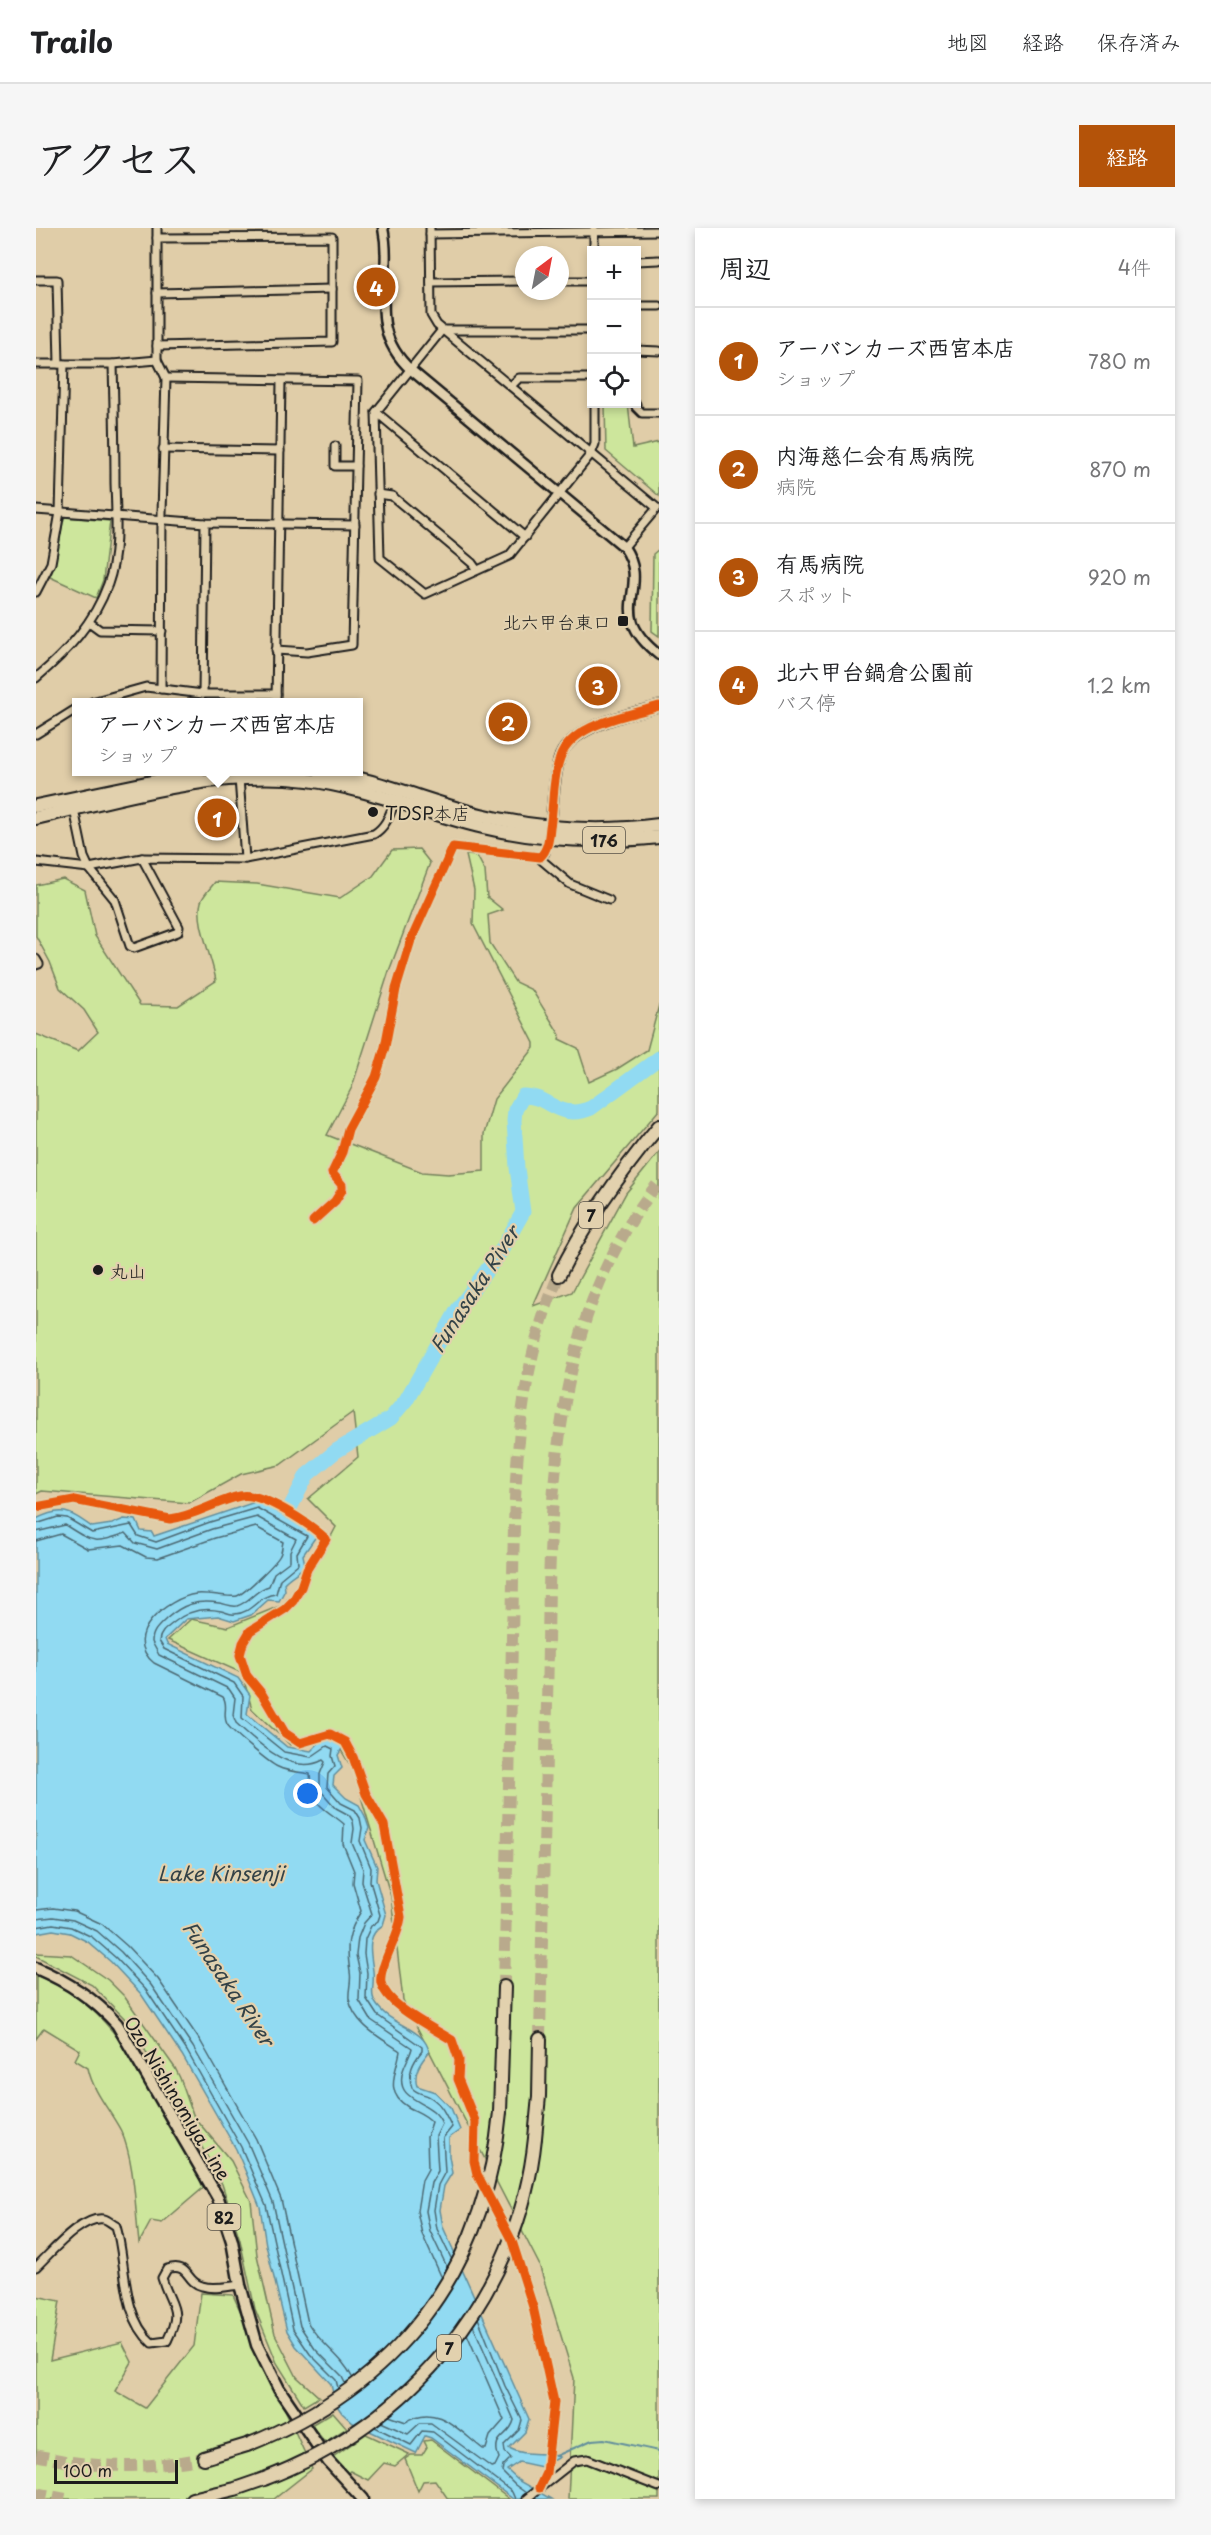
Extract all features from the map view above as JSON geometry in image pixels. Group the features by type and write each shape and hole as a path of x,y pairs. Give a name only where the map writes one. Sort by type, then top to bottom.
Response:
{"highway":[{"path":"36,806 176,776"},
{"name":"176","path":"347,776 481,815 585,841 659,837"},
{"name":"176","path":"36,818 171,787 239,778 309,781 354,788 482,827 550,833 659,825"},
{"path":"631,1160 659,1126"},
{"name":"7","path":"559,1275 594,1210 631,1160 659,1132"},
{"name":"7","path":"204,2458 247,2445 304,2419 355,2386 409,2335 435,2303 456,2267 478,2219 492,2170 500,2112 504,1987"},
{"name":"7","path":"192,2499 235,2489 294,2468 352,2435 404,2396 440,2360 465,2327 501,2266 521,2211 535,2138 539,2096 540,2038"}],"main road":[{"name":"Ozo Nishinomiya Line","path":"36,1968 81,1991 99,2004 117,2024 218,2198 232,2241 240,2285 257,2345 279,2389 328,2461 363,2499"}],"street":[{"path":"157,228 157,360 166,378 161,688"},
{"path":"383,228 386,251 382,303 385,332 400,360 624,547 634,574 630,607 633,627 643,642 659,655"},
{"path":"594,230 594,246"},
{"path":"624,547 657,508 442,330 431,315 430,231 659,231"},
{"path":"157,238 332,237 332,342 158,346"},
{"path":"641,261 659,260"},
{"path":"36,280 57,280 62,364 60,512 51,563 36,592"},
{"path":"431,282 515,281"},
{"path":"569,281 587,281"},
{"path":"157,293 332,290"},
{"path":"641,306 659,306"},
{"path":"442,330 376,412 380,558 424,594 509,556 591,454 595,444 595,408"},
{"path":"442,330 587,330"},
{"path":"641,350 659,351"},
{"path":"36,364 113,364 157,360"},
{"path":"36,678 64,655 89,622 109,581 114,558 116,516 113,364"},
{"path":"166,378 358,381 352,645 307,652 276,650"},
{"path":"511,387 519,378 587,378"},
{"path":"276,698 280,381"},
{"path":"639,408 642,413 659,413"},
{"path":"376,412 525,537"},
{"path":"335,446 335,466 356,466"},
{"path":"164,449 280,452"},
{"path":"378,494 393,496 472,563 477,570"},
{"path":"36,510 162,521 355,525"},
{"path":"203,694 205,523"},
{"path":"89,622 100,630 162,631"},
{"path":"106,698 146,687 203,694 276,694"},
{"path":"538,857 545,853 550,833 559,759 565,747 576,737 600,724 659,706"},
{"path":"36,734 72,712"},
{"path":"239,778 245,859"},
{"path":"36,862 89,868 142,858 245,859 374,834 387,822 396,800"},
{"path":"74,809 84,857 89,868 115,900 130,946 134,948 178,932 179,927 142,858"},
{"path":"313,1221 335,1201 342,1190 342,1185 332,1173 342,1152 348,1129 376,1077 385,1047 396,989 411,940 453,847 538,857 570,884 609,900"},
{"path":"36,959 39,964 36,965"},
{"path":"36,1507 74,1500 170,1519 185,1517 246,1495 267,1501 326,1539 307,1569 293,1601 285,1609 250,1632 243,1643 241,1659 248,1676 262,1694 285,1733 300,1743 330,1734 345,1742 353,1757 366,1794 384,1825 400,1917 399,1927 384,1964 380,1982 399,2007 452,2040 456,2047 459,2060 458,2079 475,2121 474,2162 477,2174 512,2241 533,2307 554,2402 546,2473 539,2488"},
{"path":"36,2267 75,2229 86,2222 106,2219 116,2226 123,2250 125,2286 143,2335 152,2343 167,2341 175,2325 176,2315 162,2278 167,2269 176,2267 186,2271 192,2281 201,2286 240,2285"},
{"path":"526,2499 574,2461 586,2459 659,2487"}],"green space":[{"path":"605,408 628,408 633,448 659,442 659,496 606,451"},
{"path":"64,517 110,521 103,580 96,598 50,577"},
{"path":"659,549 659,636 652,631 653,554"},
{"path":"419,849 430,863 389,971 352,1087 327,1135 422,1172 448,1174 484,1171 484,1134 494,1099 534,1048 534,1043 473,924 474,890 466,855 477,856 485,871 487,897 503,910 488,915 490,943 515,982 532,990 560,1035 559,1039 578,1048 589,1082 617,1069 647,1050 659,1005 659,1110 577,1207 533,1306 572,1292 626,1193 659,1152 659,2499 568,2499 574,2378 539,2264 403,2000 391,1897 353,1770 331,1733 290,1745 252,1709 242,1673 168,1640 191,1619 228,1627 282,1605 316,1565 336,1527 308,1499 358,1457 353,1412 280,1465 241,1474 189,1503 42,1491 36,1494 36,1034 78,1051 98,1032 84,1010 60,988 50,962 36,936 36,885 63,879 85,890 95,936 140,1005 178,1006 216,981 200,920 202,899 215,882 257,884 340,898 373,876 392,850"},
{"path":"36,1953 71,1955 108,1980 124,1996 175,2068 194,2117 231,2161 251,2201 257,2255 275,2334 297,2377 319,2397 304,2406 277,2363 255,2309 240,2240 222,2184 189,2123 128,2022 92,1985 36,1956"},
{"path":"36,1975 61,1987 82,2002 101,2018 116,2036 130,2056 169,2128 190,2158 203,2188 162,2223 151,2221 139,2243 134,2185 126,2143 102,2101 88,2068 75,2060 80,2050 44,2028 36,2039"},
{"path":"201,2293 233,2295 312,2469 274,2499 36,2499 36,2296 60,2301 50,2360 122,2342 132,2362 115,2391 145,2408 194,2346"},
{"path":"333,2412 347,2428 325,2442 311,2425"},
{"path":"366,2434 409,2454 395,2466 384,2463 368,2480 350,2471 347,2474 333,2457"},
{"path":"431,2440 509,2499 448,2499 435,2480 423,2481 418,2491 405,2459 411,2455 422,2455 427,2447 424,2441"}],"water":[{"name":"Lake Kinsenji","path":"258,1501 317,1535 303,1555 305,1565 284,1583 285,1590 279,1601 268,1600 251,1615 234,1621 218,1616 186,1619 165,1639 167,1644 238,1678 250,1695 247,1714 287,1747 311,1751 325,1737 343,1747 338,1755 342,1768 334,1776 333,1785 346,1798 359,1805 365,1816 369,1828 365,1840 377,1867 376,1880 386,1915 383,1925 377,1929 371,1940 374,2000 387,2015 416,2033 427,2045 429,2052 418,2068 417,2086 435,2092 451,2108 460,2130 449,2138 452,2173 444,2186 440,2210 443,2227 529,2419 525,2432 509,2448 522,2453 560,2457 542,2467 519,2462 507,2470 519,2481 551,2499 513,2499 431,2438 425,2436 416,2453 353,2423 342,2413 335,2403 331,2384 296,2346 287,2331 266,2245 260,2207 236,2149 182,2055 141,1994 111,1962 88,1942 70,1933 53,1930 36,1933 36,1519 52,1513 65,1512 92,1527 112,1524 124,1519 136,1520 141,1531 152,1532 154,1536"}],"waterway":[{"name":"Funasaka River","path":"289,1510 307,1475 336,1451 391,1418 406,1400 458,1309 501,1251 523,1212 514,1121 515,1110 523,1096 540,1099 570,1112 591,1108 659,1058"},
{"path":"556,2456 592,2440 604,2439 659,2451"}],"tunnel":[{"path":"540,2039 550,1567 553,1499 560,1431 573,1365 592,1301 620,1240 659,1182"},
{"path":"504,1987 518,1453 531,1362 543,1318 559,1275"},
{"path":"36,2455 78,2463 120,2466 141,2466 204,2458"},
{"path":"36,2493 65,2499"}],"cycle path":[{"path":"313,1221 335,1201 342,1190 342,1185 332,1173 342,1152 348,1129 376,1077 385,1047 396,989 411,940 453,847 540,857 548,844 556,775 566,746 588,729 659,706"},
{"path":"36,1507 74,1500 170,1519 188,1515 231,1498 249,1496 260,1498 285,1510 326,1539 307,1569 293,1601 285,1609 250,1631 243,1643 240,1655 247,1676 262,1694 285,1733 300,1743 330,1734 345,1742 353,1757 366,1794 384,1825 401,1917 383,1969 381,1983 385,1992 401,2008 452,2040 459,2060 458,2079 475,2121 474,2161 477,2174 512,2241 533,2307 554,2402 546,2473 539,2488"}],"place":[{"name":"北六甲台鍋倉公園前","path":"376,287"},
{"name":"北六甲台東口","path":"623,621"},
{"name":"有馬病院","path":"598,686"},
{"name":"内海慈仁会有馬病院","path":"508,722"},
{"name":"TDSP本店","path":"373,812"},
{"name":"アーバンカーズ西宮本店","path":"217,818"},
{"name":"丸山","path":"98,1270"}]}
